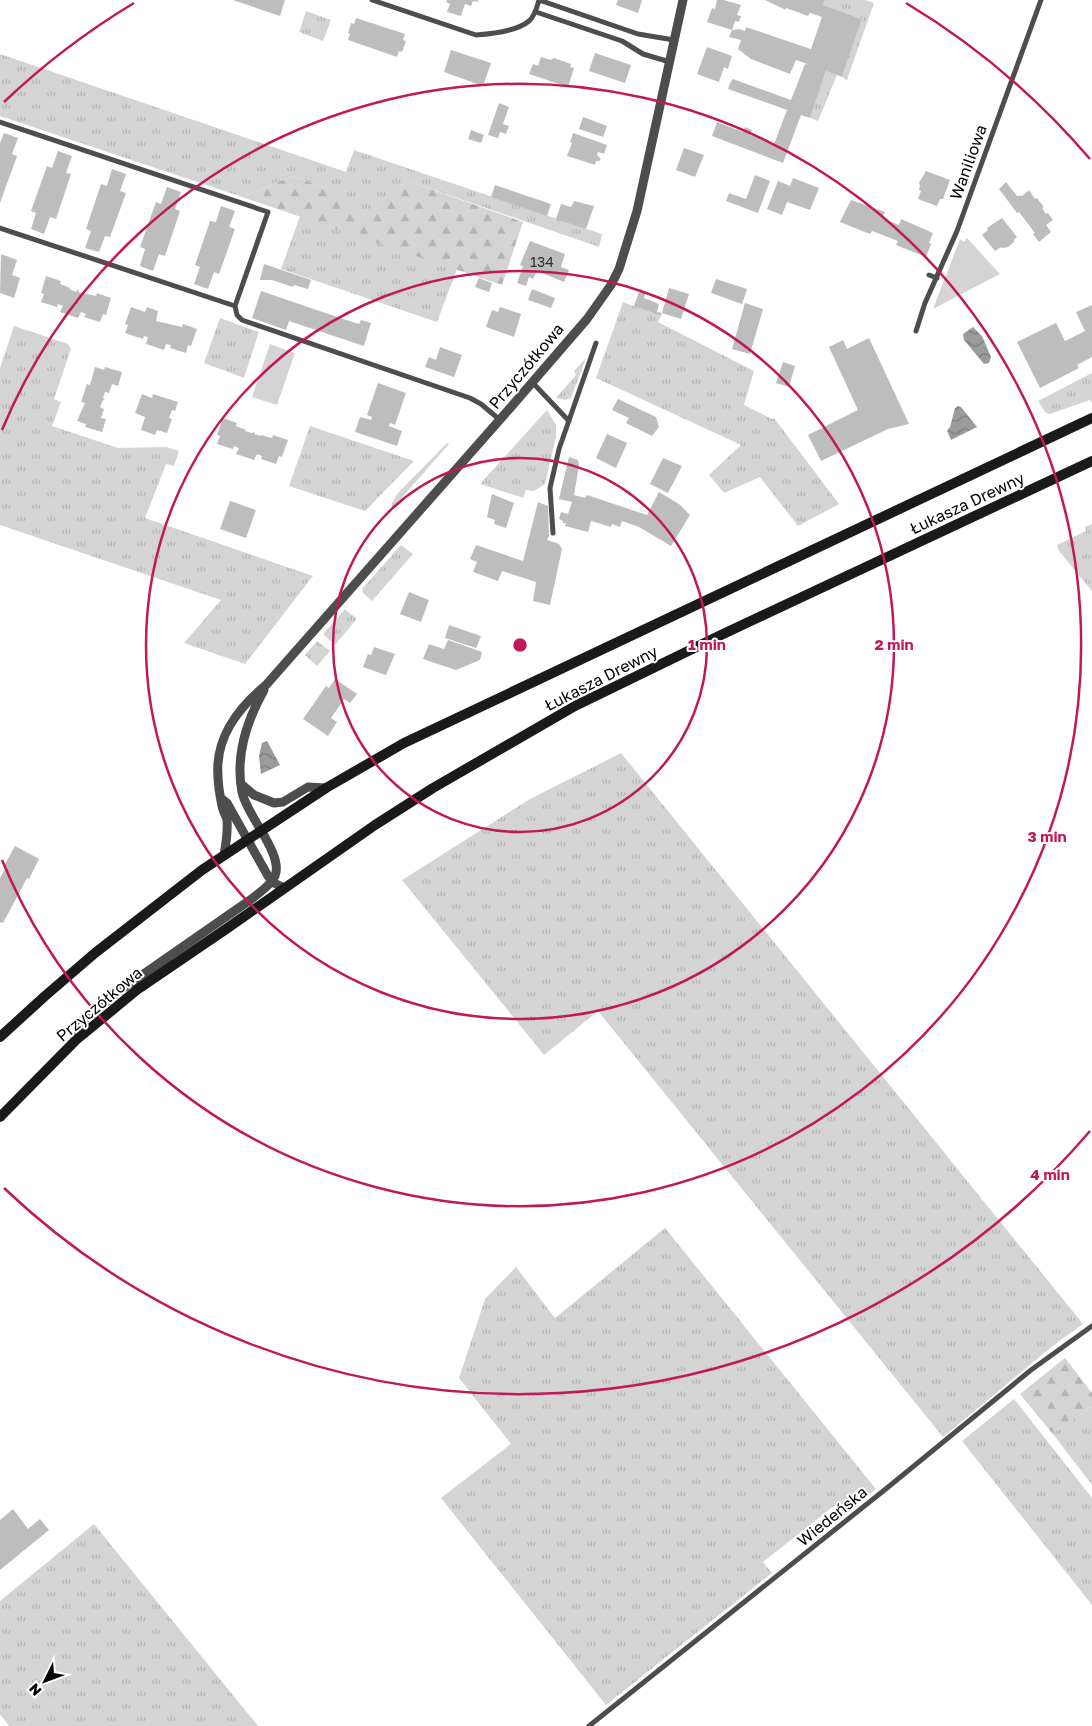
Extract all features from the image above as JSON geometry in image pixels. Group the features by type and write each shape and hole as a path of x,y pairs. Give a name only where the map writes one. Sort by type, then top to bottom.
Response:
{"main road":[{"name":"Łukasza Drewny","path":"224,855 326,788 413,739 1092,418"},
{"name":"Łukasza Drewny","path":"229,927 374,825 433,788 575,706 721,635 1092,461"},
{"path":"0,1037 95,953 224,855"},
{"name":"Przyczółkowa","path":"0,1117 76,1040 138,989 229,927"}],"street":[{"path":"372,0 476,35 493,34 520,26 529,21 536,12 539,0 638,34 674,40"},
{"name":"Przyczółkowa","path":"224,855 227,837 226,820 218,766 222,740 239,710 266,685 500,420 586,319 611,285 619,269 637,211 683,0"},
{"name":"Waniliowa","path":"916,332 925,302 957,231 1041,0"},
{"path":"536,12 622,41 643,54 670,62"},
{"path":"0,122 268,212 235,306 237,315 242,320 470,398 500,420"},
{"path":"0,228 235,306"},
{"path":"929,275 937,278"},
{"path":"553,533 553,506 550,488 559,449 596,343"},
{"path":"532,382 569,420"},
{"name":"Przyczółkowa","path":"266,685 253,709 245,731 239,760 245,801 274,856 276,875 272,881"},
{"path":"241,784 254,795 274,803 284,802 308,787 326,788"},
{"path":"222,799 227,803 272,881 285,888"},
{"path":"76,1040 82,1021 122,989 253,898 272,881"},
{"name":"Wiedeńska","path":"589,1726 887,1488 1031,1370 1092,1326"}],"green space":[{"path":"825,0 865,0 874,3 847,80 842,77 862,19 823,5"},
{"path":"306,11 331,20 323,41 299,32"},
{"path":"0,54 346,172 354,150 602,234 599,247 408,181 391,191 372,214 340,202 329,189 293,176 242,197 0,116"},
{"path":"826,71 837,75 818,121 810,118"},
{"path":"293,176 329,189 340,202 372,213 391,191 408,181 523,222 502,285 242,197"},
{"path":"300,216 457,269 437,322 281,269"},
{"path":"967,238 1000,274 933,309 960,239 964,242"},
{"path":"623,302 661,316 658,322 754,371 744,405 772,419 774,418 839,504 798,526 760,477 724,493 709,475 741,445 596,378"},
{"path":"220,318 259,332 244,378 204,363"},
{"path":"14,326 68,344 71,349 54,399 61,402 52,426 118,448 166,447 179,451 174,466 166,464 145,518 313,576 245,664 184,643 221,600 0,525 0,368"},
{"path":"270,344 295,353 277,405 252,397"},
{"path":"586,358 571,398 565,400 556,398 576,375 574,371"},
{"path":"1092,373 1092,403 1090,400 1050,414 1046,413 1038,401"},
{"path":"547,410 556,425 556,437 545,484 534,491 526,490 523,498 480,484"},
{"path":"310,426 414,461 365,511 289,486"},
{"path":"447,443 449,444 391,510 392,503 398,493"},
{"path":"1092,524 1092,591 1059,551 1057,545 1086,531 1085,527"},
{"path":"401,545 413,554 372,601 363,593 362,589"},
{"path":"344,610 356,618 356,620 335,645 324,633"},
{"path":"317,641 330,651 317,666 305,655"},
{"path":"621,753 1083,1324 1054,1345 943,1437 598,1011 544,1055 402,880 530,799"},
{"path":"665,1228 876,1489 848,1512 839,1502 763,1562 772,1573 606,1705 441,1498 511,1444 459,1378 485,1299 516,1267 555,1318"},
{"path":"1065,1358 1092,1393 1092,1407 1052,1433 1020,1394"},
{"path":"1014,1399 1092,1498 1092,1605 962,1441"},
{"path":"1092,1407 1092,1485 1052,1433"},
{"path":"94,1524 258,1726 9,1726 0,1714 0,1601"}],"water":[{"path":"973,327 982,336 991,357 989,363 984,364 964,340 963,334"},
{"path":"961,407 977,427 951,440 947,431 950,427 955,408"},
{"path":"267,741 280,765 261,774 259,756 262,743"}],"building":[{"path":"233,0 285,0 280,16"},
{"path":"447,0 478,0 478,2 473,1 471,6 465,4 461,16 447,12 450,4 446,2"},
{"path":"618,0 642,0 638,13 616,5"},
{"path":"717,0 741,5 737,15 741,16 739,22 735,21 732,30 707,22 712,8 715,9"},
{"path":"765,0 825,0 823,5 862,19 842,77 826,71 810,118 801,115 783,163 712,136 717,122 743,132 745,127 752,130 750,135 774,144 787,110 728,89 730,83 733,79 791,100 805,64 810,65 796,60 790,74 751,59 738,49 741,40 729,37 732,30 739,29 745,31 746,27 811,49 822,17 810,13 808,16 786,8 786,10"},
{"path":"356,18 405,34 403,40 406,41 402,52 399,51 397,57 348,40 351,23 354,24"},
{"path":"707,47 732,56 728,69 724,67 719,82 697,74"},
{"path":"451,50 491,63 483,86 444,72"},
{"path":"595,53 631,65 625,83 589,71"},
{"path":"541,57 551,60 554,58 571,64 570,67 574,68 568,87 529,74 533,64 538,66"},
{"path":"499,103 509,107 503,124 509,126 506,134 500,132 498,138 488,135"},
{"path":"583,117 607,126 603,137 579,129"},
{"path":"471,130 484,135 481,143 468,139"},
{"path":"4,133 18,138 12,154 17,156 0,203 0,143"},
{"path":"573,133 607,145 604,154 598,152 597,155 601,159 596,161 595,165 567,156 572,143 570,142"},
{"path":"684,148 704,155 695,177 676,170"},
{"path":"58,151 72,156 66,173 71,174 56,219 50,217 44,234 31,229 36,213 31,211 47,166 52,168"},
{"path":"112,169 126,174 120,191 126,193 110,237 105,236 99,252 85,248 91,231 86,229 101,184 107,186"},
{"path":"926,171 950,180 943,199 940,199 937,206 918,199 921,191 919,190 919,183"},
{"path":"755,175 770,181 758,213 726,201 729,193 746,199"},
{"path":"793,178 819,188 810,210 787,202 782,215 767,209 778,181 790,186"},
{"path":"1006,182 1017,196 1022,196 1029,190 1044,207 1042,208 1046,214 1048,213 1053,220 1046,225 1051,232 1039,242 1033,234 1035,233 999,189"},
{"path":"495,185 551,204 547,216 491,197"},
{"path":"167,187 181,192 175,209 180,211 165,256 159,254 153,271 140,266 145,249 140,247 156,202 161,204"},
{"path":"851,200 885,212 882,218 899,225 901,219 933,233 926,257 896,245 898,241 872,231 870,234 840,222"},
{"path":"574,201 594,206 586,229 556,219 561,204 571,207"},
{"path":"221,206 235,211 229,227 235,229 219,274 214,272 208,289 194,284 200,267 195,265 210,221 216,222"},
{"path":"1002,218 1017,237 1008,247 1001,247 995,251 982,235 988,230 987,228"},
{"path":"530,241 565,254 561,267 569,270 564,282 537,271 533,279 529,277 526,286 517,283 523,266 520,265"},
{"path":"1,254 17,260 12,275 20,278 14,298 0,293"},
{"path":"264,264 311,280 308,289 294,285 293,287 272,280 260,280"},
{"path":"46,276 61,281 60,284 76,292 79,290 78,292 96,296 97,293 111,298 106,315 103,314 100,322 84,317 86,314 81,312 78,318 60,312 63,306 58,304 57,307 41,302 44,294 41,293"},
{"path":"479,278 492,283 489,292 475,287"},
{"path":"716,279 747,289 742,304 711,293"},
{"path":"669,288 689,294 681,319 662,313"},
{"path":"532,289 555,298 551,308 528,300"},
{"path":"640,289 646,292 644,298 659,304 657,312 662,313 661,316 634,306"},
{"path":"261,291 359,324 361,320 371,323 364,346 289,321 286,330 252,318"},
{"path":"745,303 763,309 750,354 732,349"},
{"path":"1092,305 1092,357 1077,365 1079,368 1040,388 1017,342 1056,323 1065,341 1085,331 1076,312"},
{"path":"131,307 145,312 147,307 158,311 156,321 182,327 183,324 197,329 191,346 188,345 186,353 170,348 171,345 166,344 164,350 146,344 148,337 144,336 143,339 125,333 128,325 125,324"},
{"path":"500,307 521,314 514,337 486,327 492,310 498,312"},
{"path":"869,338 909,424 888,429 821,461 808,435 858,410 829,347 843,340 847,349"},
{"path":"440,347 462,355 454,377 425,367 429,357 436,360"},
{"path":"783,362 795,366 789,387 776,383"},
{"path":"95,367 104,370 105,367 122,372 118,386 112,384 109,393 105,392 103,398 105,399 100,407 104,409 101,418 106,419 102,432 85,427 86,424 77,421 85,403 81,402 87,384 90,385"},
{"path":"378,383 406,393 395,425 390,423 389,426 402,431 397,446 355,432 360,417 371,420 372,417 367,415"},
{"path":"142,394 152,398 153,394 178,402 175,411 172,410 169,418 172,419 167,433 157,430 155,435 141,430 145,417 135,413"},
{"path":"618,399 656,417 659,427 652,436 626,423 629,418 612,410"},
{"path":"223,418 237,423 236,426 245,431 255,432 254,434 272,438 273,435 288,440 282,457 279,456 276,464 261,459 262,456 257,454 254,460 236,454 239,448 234,446 233,449 217,444 220,436 217,435"},
{"path":"607,434 627,443 616,468 596,458"},
{"path":"569,457 578,460 579,466 574,495 585,498 587,495 647,515 659,492 679,504 690,515 671,546 639,527 622,521 620,527 612,524 611,527 591,521 588,532 565,526 566,523 559,519 561,512 568,514 572,502 559,499"},
{"path":"663,458 682,466 668,493 650,484"},
{"path":"492,494 514,503 506,528 494,524 495,520 487,517"},
{"path":"230,501 256,510 246,538 220,529"},
{"path":"538,502 548,506 549,536 547,540 559,544 562,549 550,605 533,601 536,582 502,571 498,581 473,572 477,562 470,559 476,545 523,561"},
{"path":"409,592 429,600 421,622 400,614"},
{"path":"449,625 481,636 476,648 445,638"},
{"path":"448,640 482,652 480,660 456,670 423,659 429,644 444,649"},
{"path":"374,647 395,654 386,675 363,667 368,654 371,655"},
{"path":"335,679 357,694 350,703 344,699 331,718 337,722 328,736 303,719 326,686 329,688"},
{"path":"15,846 39,859 3,923 0,922 0,878"},
{"path":"13,1509 28,1529 40,1519 49,1530 0,1570 0,1520"}]}
